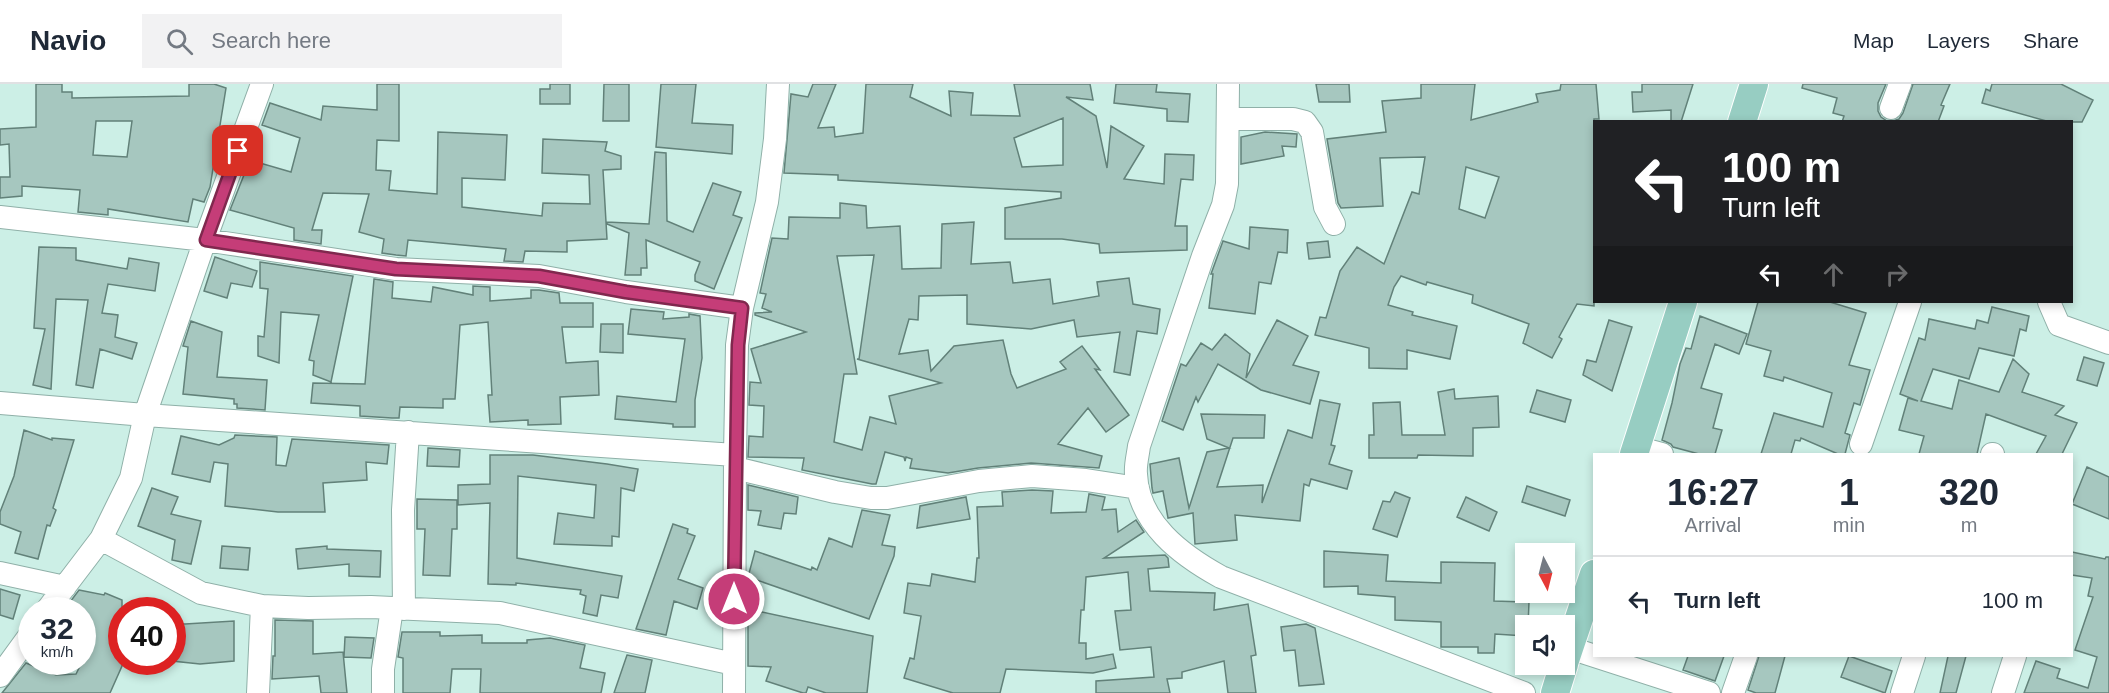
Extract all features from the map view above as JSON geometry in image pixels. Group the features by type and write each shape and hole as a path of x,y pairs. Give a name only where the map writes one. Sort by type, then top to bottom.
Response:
{"main road":[{"path":"1743,120 1754,84"},
{"path":"1644,452 1683,303"},
{"path":"1575,632 1593,577"},
{"path":"1554,693 1560,675"}],"street":[{"path":"57,597 101,539 131,478 145,415 262,84"},
{"path":"734,693 738,345 742,308 766,202 775,139 778,84"},
{"path":"1228,84 1227,184 1223,205 1199,267 1138,446 1136,473 1141,500 1157,527 1175,548 1221,577 1524,693"},
{"path":"1892,108 1900,84"},
{"path":"1229,119 1293,119 1305,122 1312,132 1325,207 1334,224"},
{"path":"0,217 206,240 396,269 539,276 626,292 742,308"},
{"path":"1861,444 1910,303"},
{"path":"2049,303 2059,325 2109,343"},
{"path":"0,403 408,432 735,461 835,492 871,498 887,498 979,481 1032,476 1086,480 1138,488"},
{"path":"384,693 383,669 398,609 408,432"},
{"path":"101,539 201,593 262,606 500,613 734,664"},
{"path":"0,573 65,586"},
{"path":"258,693 262,606"},
{"path":"0,676 18,651"},
{"path":"1733,693 1746,657"},
{"path":"1902,693 1914,657"},
{"path":"2003,693 2015,657"},
{"path":"1575,661 1709,693"}],"building":[{"path":"36,84 62,84 62,92 72,92 72,98 189,96 189,84 214,84 226,88 210,187 204,202 193,199 188,222 108,209 108,215 78,212 80,190 22,186 22,196 0,198 0,177 10,177 9,144 0,145 0,129 36,127","holes":["96,121 132,121 127,157 93,155"]},
{"path":"377,84 399,84 399,141 377,140 376,170 391,171 389,190 437,194 438,132 507,135 505,180 462,178 462,207 542,216 543,203 590,204 589,175 542,173 543,139 607,142 605,151 621,156 621,169 603,170 607,239 567,241 567,252 525,251 523,262 504,261 506,249 408,240 406,256 382,253 384,239 359,232 369,194 323,193 312,230 322,230 321,244 294,240 294,228 230,210 250,160 291,172 300,138 262,125 270,103 321,120 323,106 377,110"},
{"path":"550,84 570,84 570,104 540,104 540,89 550,89"},
{"path":"604,84 629,84 629,121 603,121"},
{"path":"661,84 696,84 692,123 733,125 732,154 656,147"},
{"path":"813,84 836,84 818,128 834,127 835,137 863,133 866,84 913,84 910,97 951,116 949,91 973,93 971,115 1020,116 1014,84 1090,84 1093,100 1066,97 1096,116 1107,168 1111,126 1144,146 1124,179 1164,184 1165,154 1194,155 1193,180 1181,179 1175,226 1187,226 1187,250 1100,253 1099,244 1062,239 1005,239 1005,208 1061,198 1061,192 838,180 838,175 784,173 791,94 808,97","holes":["1063,118 1063,165 1022,167 1014,138"]},
{"path":"1116,84 1157,84 1156,92 1190,94 1188,122 1167,121 1167,109 1114,103"},
{"path":"1316,84 1349,84 1350,102 1319,102"},
{"path":"1421,84 1475,84 1471,120 1538,102 1536,94 1560,90 1561,84 1596,84 1599,119 1593,120 1594,306 1577,304 1559,337 1562,339 1552,358 1523,343 1529,324 1472,303 1473,295 1427,282 1426,285 1401,276 1394,287 1388,305 1413,312 1412,315 1457,326 1450,359 1407,350 1407,369 1369,368 1369,348 1315,335 1320,317 1326,318 1340,271 1357,247 1384,264 1412,192 1419,194 1425,157 1380,158 1383,206 1341,208 1338,203 1327,139 1386,132 1382,101 1421,98","holes":["1466,167 1499,177 1485,218 1459,209"]},
{"path":"1642,84 1693,84 1682,120 1671,120 1671,110 1633,112 1632,92 1642,92"},
{"path":"1803,84 1886,84 1878,103 1878,111 1886,120 1843,120 1844,116 1833,113 1837,98 1802,88"},
{"path":"1913,84 1950,84 1941,105 1944,106 1939,120 1896,120 1903,113"},
{"path":"1992,84 2061,84 2093,100 2082,122 2043,120 1982,103 1986,89 1990,91"},
{"path":"1265,132 1297,134 1296,147 1282,146 1284,156 1241,164 1241,137"},
{"path":"655,152 666,153 667,221 693,232 713,183 741,192 733,215 742,218 714,289 695,281 700,262 646,240 647,268 641,268 641,275 625,275 629,233 607,222 649,224"},
{"path":"840,203 866,206 867,228 900,226 902,269 941,268 942,224 974,222 971,264 1010,262 1013,283 1050,279 1053,304 1099,296 1097,282 1129,278 1133,304 1160,309 1157,334 1137,331 1130,375 1114,372 1120,332 1077,337 1074,320 1031,329 967,324 967,295 919,296 918,320 909,319 899,354 928,350 931,371 954,346 1003,340 1011,374 1017,388 1066,369 1060,362 1082,346 1100,370 1095,369 1129,415 1106,432 1088,408 1058,444 1102,456 1099,468 1031,463 948,473 910,468 912,459 906,457 905,461 904,457 885,452 876,484 872,484 802,470 804,458 748,457 749,436 763,437 764,406 749,405 750,382 761,383 751,349 806,332 755,315 755,313 772,312 762,308 766,294 760,293 772,238 788,239 789,217 840,218","holes":["874,255 859,359 857,359 941,383 889,396 896,424 870,417 862,450 834,442 844,374 857,374 837,256"]},
{"path":"1250,227 1288,230 1287,253 1278,252 1271,284 1259,282 1255,314 1209,308 1213,274 1211,274 1223,241 1249,249"},
{"path":"1328,241 1330,257 1309,259 1307,243"},
{"path":"39,247 76,248 76,260 127,269 129,258 159,263 155,291 108,284 102,313 118,315 115,337 137,343 132,359 100,349 93,388 76,385 88,300 56,299 51,389 33,385 45,329 34,328"},
{"path":"215,257 257,271 252,287 231,283 227,298 204,291"},
{"path":"260,262 353,276 331,382 313,375 314,361 309,360 319,315 281,312 279,363 258,356 258,336 264,337 268,289 260,288"},
{"path":"374,279 393,282 392,298 431,302 433,287 473,295 473,286 490,287 490,301 531,298 531,290 539,290 559,293 560,303 593,303 593,327 562,327 566,363 598,361 599,395 560,397 561,424 528,425 528,420 490,422 488,395 492,395 488,322 460,325 455,399 443,399 443,408 400,407 399,418 392,418 360,416 360,406 311,403 313,383 365,384"},
{"path":"1758,303 1833,303 1866,313 1849,365 1870,370 1860,405 1854,403 1845,433 1850,435 1845,453 1836,453 1801,438 1800,441 1795,440 1791,453 1761,453 1774,413 1823,427 1832,393 1784,377 1783,381 1764,376 1771,351 1746,344"},
{"path":"1992,307 2029,316 2026,331 2020,329 2014,356 1979,348 1969,379 1933,369 1921,401 1952,409 1959,380 1999,392 2013,359 2029,374 2022,392 2064,406 2055,415 2077,423 2062,453 2037,453 2046,436 1986,414 1977,453 1919,453 1924,436 1899,430 1908,398 1918,401 1900,394 1919,338 1925,340 1929,319 1975,329 1977,320 1988,323"},
{"path":"631,309 664,312 663,319 689,317 689,314 700,316 702,358 695,400 695,427 673,427 673,424 615,419 617,396 676,402 685,339 628,334"},
{"path":"1700,316 1747,334 1739,354 1715,344 1701,388 1722,394 1713,428 1722,430 1715,453 1695,453 1673,447 1662,440 1680,364 1686,348 1691,349"},
{"path":"1277,320 1308,336 1293,365 1319,372 1310,404 1261,390 1218,364 1198,402 1196,397 1183,430 1162,421 1181,364 1186,366 1201,343 1212,350 1225,334 1250,354 1246,378"},
{"path":"1609,320 1632,327 1612,391 1583,375 1587,360 1596,362"},
{"path":"191,321 222,332 217,377 267,380 265,410 237,408 234,399 183,394 188,347 183,346"},
{"path":"601,324 623,324 623,353 600,352"},
{"path":"2084,357 2104,363 2097,386 2077,380"},
{"path":"1454,389 1455,399 1498,396 1499,427 1473,428 1473,456 1418,455 1417,458 1369,458 1369,435 1374,435 1373,403 1400,402 1402,435 1445,435 1438,392"},
{"path":"1537,390 1571,400 1565,422 1530,412"},
{"path":"1320,400 1340,404 1331,445 1335,446 1329,464 1352,471 1347,489 1311,479 1309,486 1304,484 1300,521 1235,515 1237,540 1195,544 1193,513 1168,518 1163,491 1153,493 1150,464 1179,458 1189,508 1207,452 1229,448 1207,439 1201,414 1265,415 1264,438 1233,438 1217,487 1263,485 1262,503 1288,430 1312,438"},
{"path":"24,430 52,440 52,438 74,440 53,508 56,510 50,526 47,525 38,559 15,553 21,532 0,524 0,512 14,476"},
{"path":"235,435 277,437 276,465 286,466 292,439 389,445 387,464 366,462 367,480 323,483 325,512 278,512 225,506 228,464 214,462 210,482 172,474 181,436 219,445 234,438"},
{"path":"428,448 460,450 459,467 427,466"},
{"path":"490,455 533,455 638,469 634,491 621,488 619,537 612,536 612,546 554,544 558,513 594,518 596,485 518,476 517,558 622,576 618,598 601,595 597,616 583,613 586,596 580,594 581,590 516,583 516,585 488,584 490,503 458,505 458,485 490,484"},
{"path":"2087,467 2109,477 2109,519 2073,504"},
{"path":"748,485 798,497 796,514 784,513 781,529 758,525 761,511 748,510"},
{"path":"1527,486 1570,500 1565,516 1522,502"},
{"path":"152,488 178,497 171,514 201,521 191,564 172,560 175,540 138,526"},
{"path":"1053,491 1051,513 1086,512 1089,494 1105,497 1102,510 1116,509 1118,532 1136,520 1144,532 1104,558 1165,555 1168,558 1169,567 1148,569 1150,591 1215,593 1214,610 1248,604 1256,655 1251,656 1256,693 1228,693 1224,661 1182,672 1182,678 1167,679 1170,693 1096,693 1096,681 1154,677 1151,647 1120,650 1115,611 1131,610 1128,572 1086,577 1084,610 1081,610 1079,643 1086,643 1086,659 1113,654 1116,668 1093,673 1006,669 1000,693 953,693 904,678 910,658 914,659 921,616 904,613 908,583 930,586 932,574 975,582 977,558 979,558 977,507 1003,506 1002,492"},
{"path":"1395,492 1410,498 1397,537 1373,529 1383,501 1390,502"},
{"path":"966,497 970,519 917,528 920,506"},
{"path":"1466,497 1497,512 1489,531 1457,517"},
{"path":"417,499 457,500 457,529 452,529 450,576 423,575 425,529 417,529"},
{"path":"862,510 890,515 882,545 895,547 894,556 869,619 748,577 755,551 817,570 829,538 852,547"},
{"path":"673,524 688,529 687,533 695,536 678,579 703,588 697,609 674,601 666,635 636,629"},
{"path":"222,546 250,548 248,570 220,568"},
{"path":"327,546 327,549 381,551 380,577 349,576 349,564 298,569 296,549"},
{"path":"1324,551 1388,555 1386,581 1441,583 1441,562 1495,563 1494,601 1529,603 1528,615 1515,615 1515,635 1495,634 1494,653 1478,653 1478,647 1441,647 1441,622 1395,620 1395,597 1358,594 1358,586 1324,587"},
{"path":"2073,552 2105,559 2109,557 2109,693 2024,693 2036,661 2060,669 2057,678 2088,688 2097,657 2075,650 2093,597 2088,596 2092,578 2073,575"},
{"path":"0,589 20,595 13,619 0,615"},
{"path":"79,590 104,595 105,593 115,597 108,597 108,675 118,675 110,693 2,693 18,673 18,675 96,675 96,597 74,597"},
{"path":"748,609 873,636 867,693 826,693 808,687 806,693 803,693 766,681 771,667 748,666"},
{"path":"275,620 313,621 313,654 343,652 347,693 321,693 319,676 272,679 273,656 275,656"},
{"path":"234,621 234,661 200,664 186,662 186,624"},
{"path":"1306,624 1315,628 1324,684 1299,686 1295,650 1284,651 1281,627"},
{"path":"402,632 440,632 440,636 482,635 482,643 527,643 527,640 550,638 585,645 580,668 605,673 601,693 480,693 481,669 452,669 450,693 403,693 403,658 398,657"},
{"path":"345,637 374,638 371,658 344,657"},
{"path":"627,655 652,660 645,693 614,693"},
{"path":"1688,657 1724,657 1715,681 1683,670"},
{"path":"1759,657 1785,657 1775,693 1756,693 1748,690"},
{"path":"1849,657 1892,671 1885,693 1841,677"},
{"path":"1948,657 1966,657 1956,693 1940,693"}],"route":[{"path":"238,151 206,240 396,269 539,276 626,292 742,308 738,345 734,599"}]}
